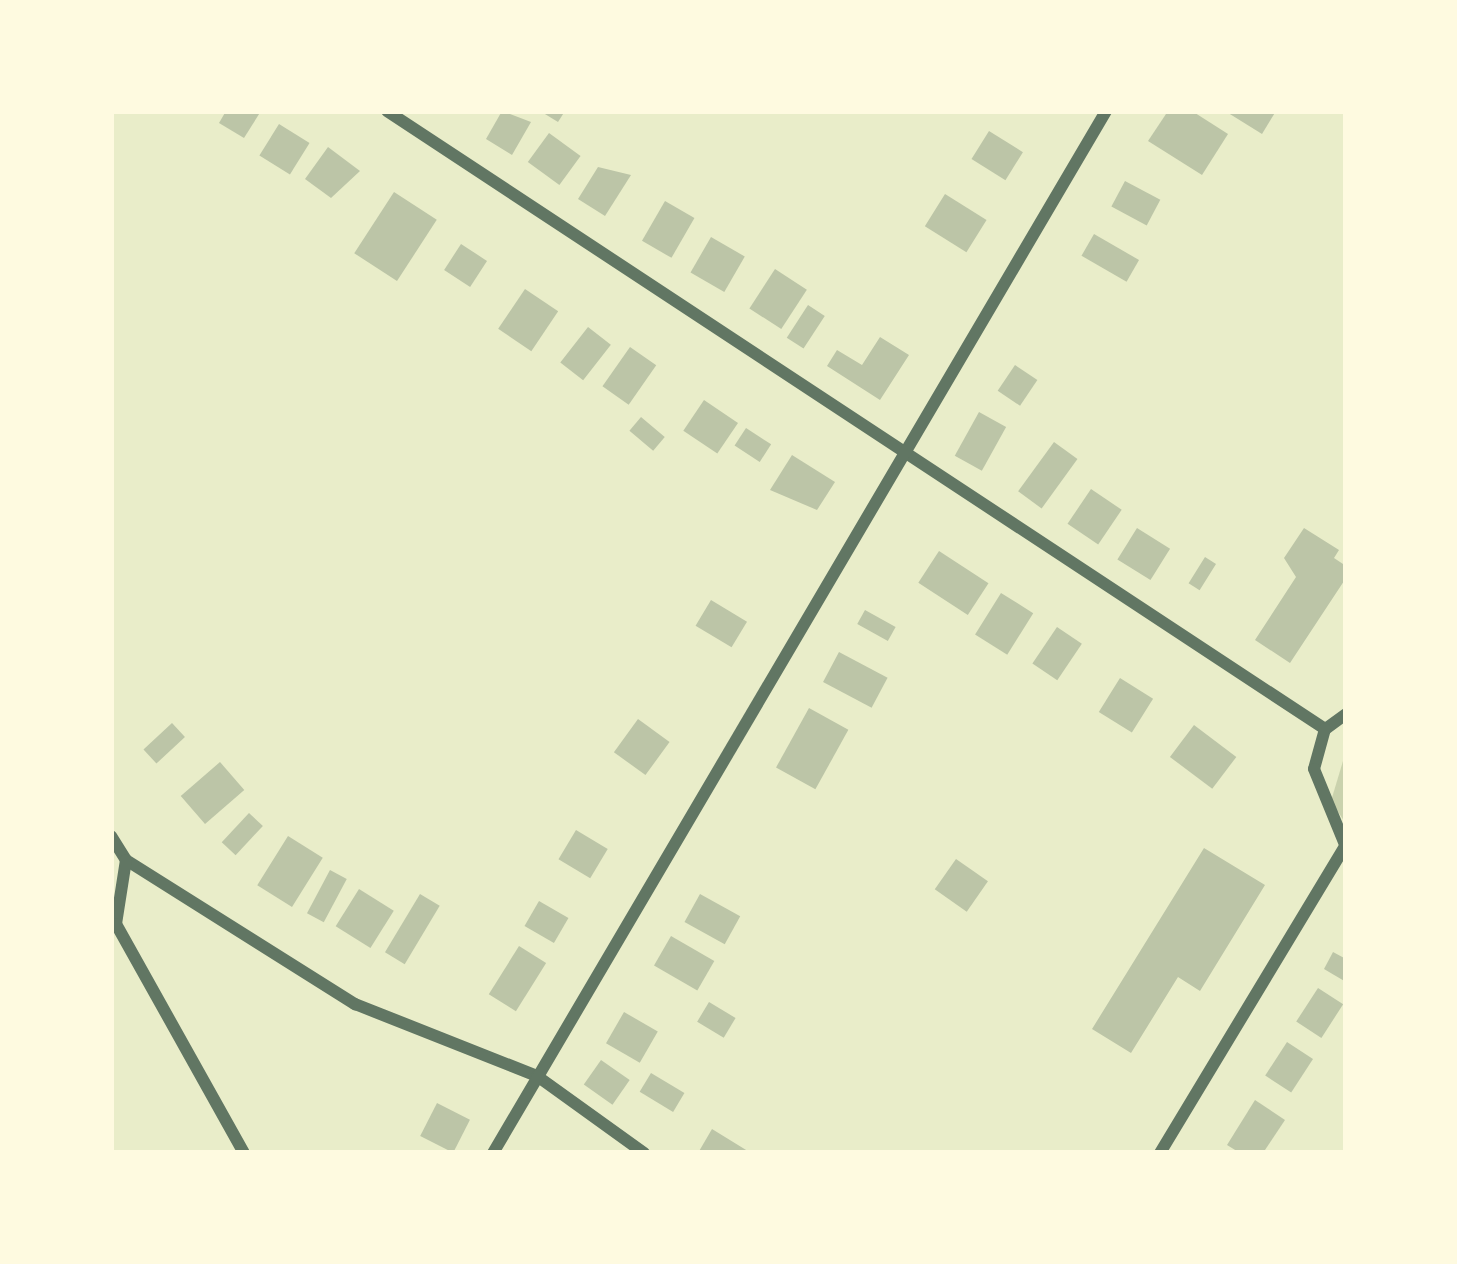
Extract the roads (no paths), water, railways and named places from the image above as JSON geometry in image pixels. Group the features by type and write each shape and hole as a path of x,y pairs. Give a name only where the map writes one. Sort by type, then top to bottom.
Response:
{"street":[{"path":"387,111 1325,729"},
{"path":"493,1153 1106,111"},
{"path":"1160,1153 1345,846 1314,770 1325,729 1346,714"},
{"path":"111,836 126,860 355,1004 537,1076 644,1153"},
{"path":"126,860 116,924 244,1153"}]}
